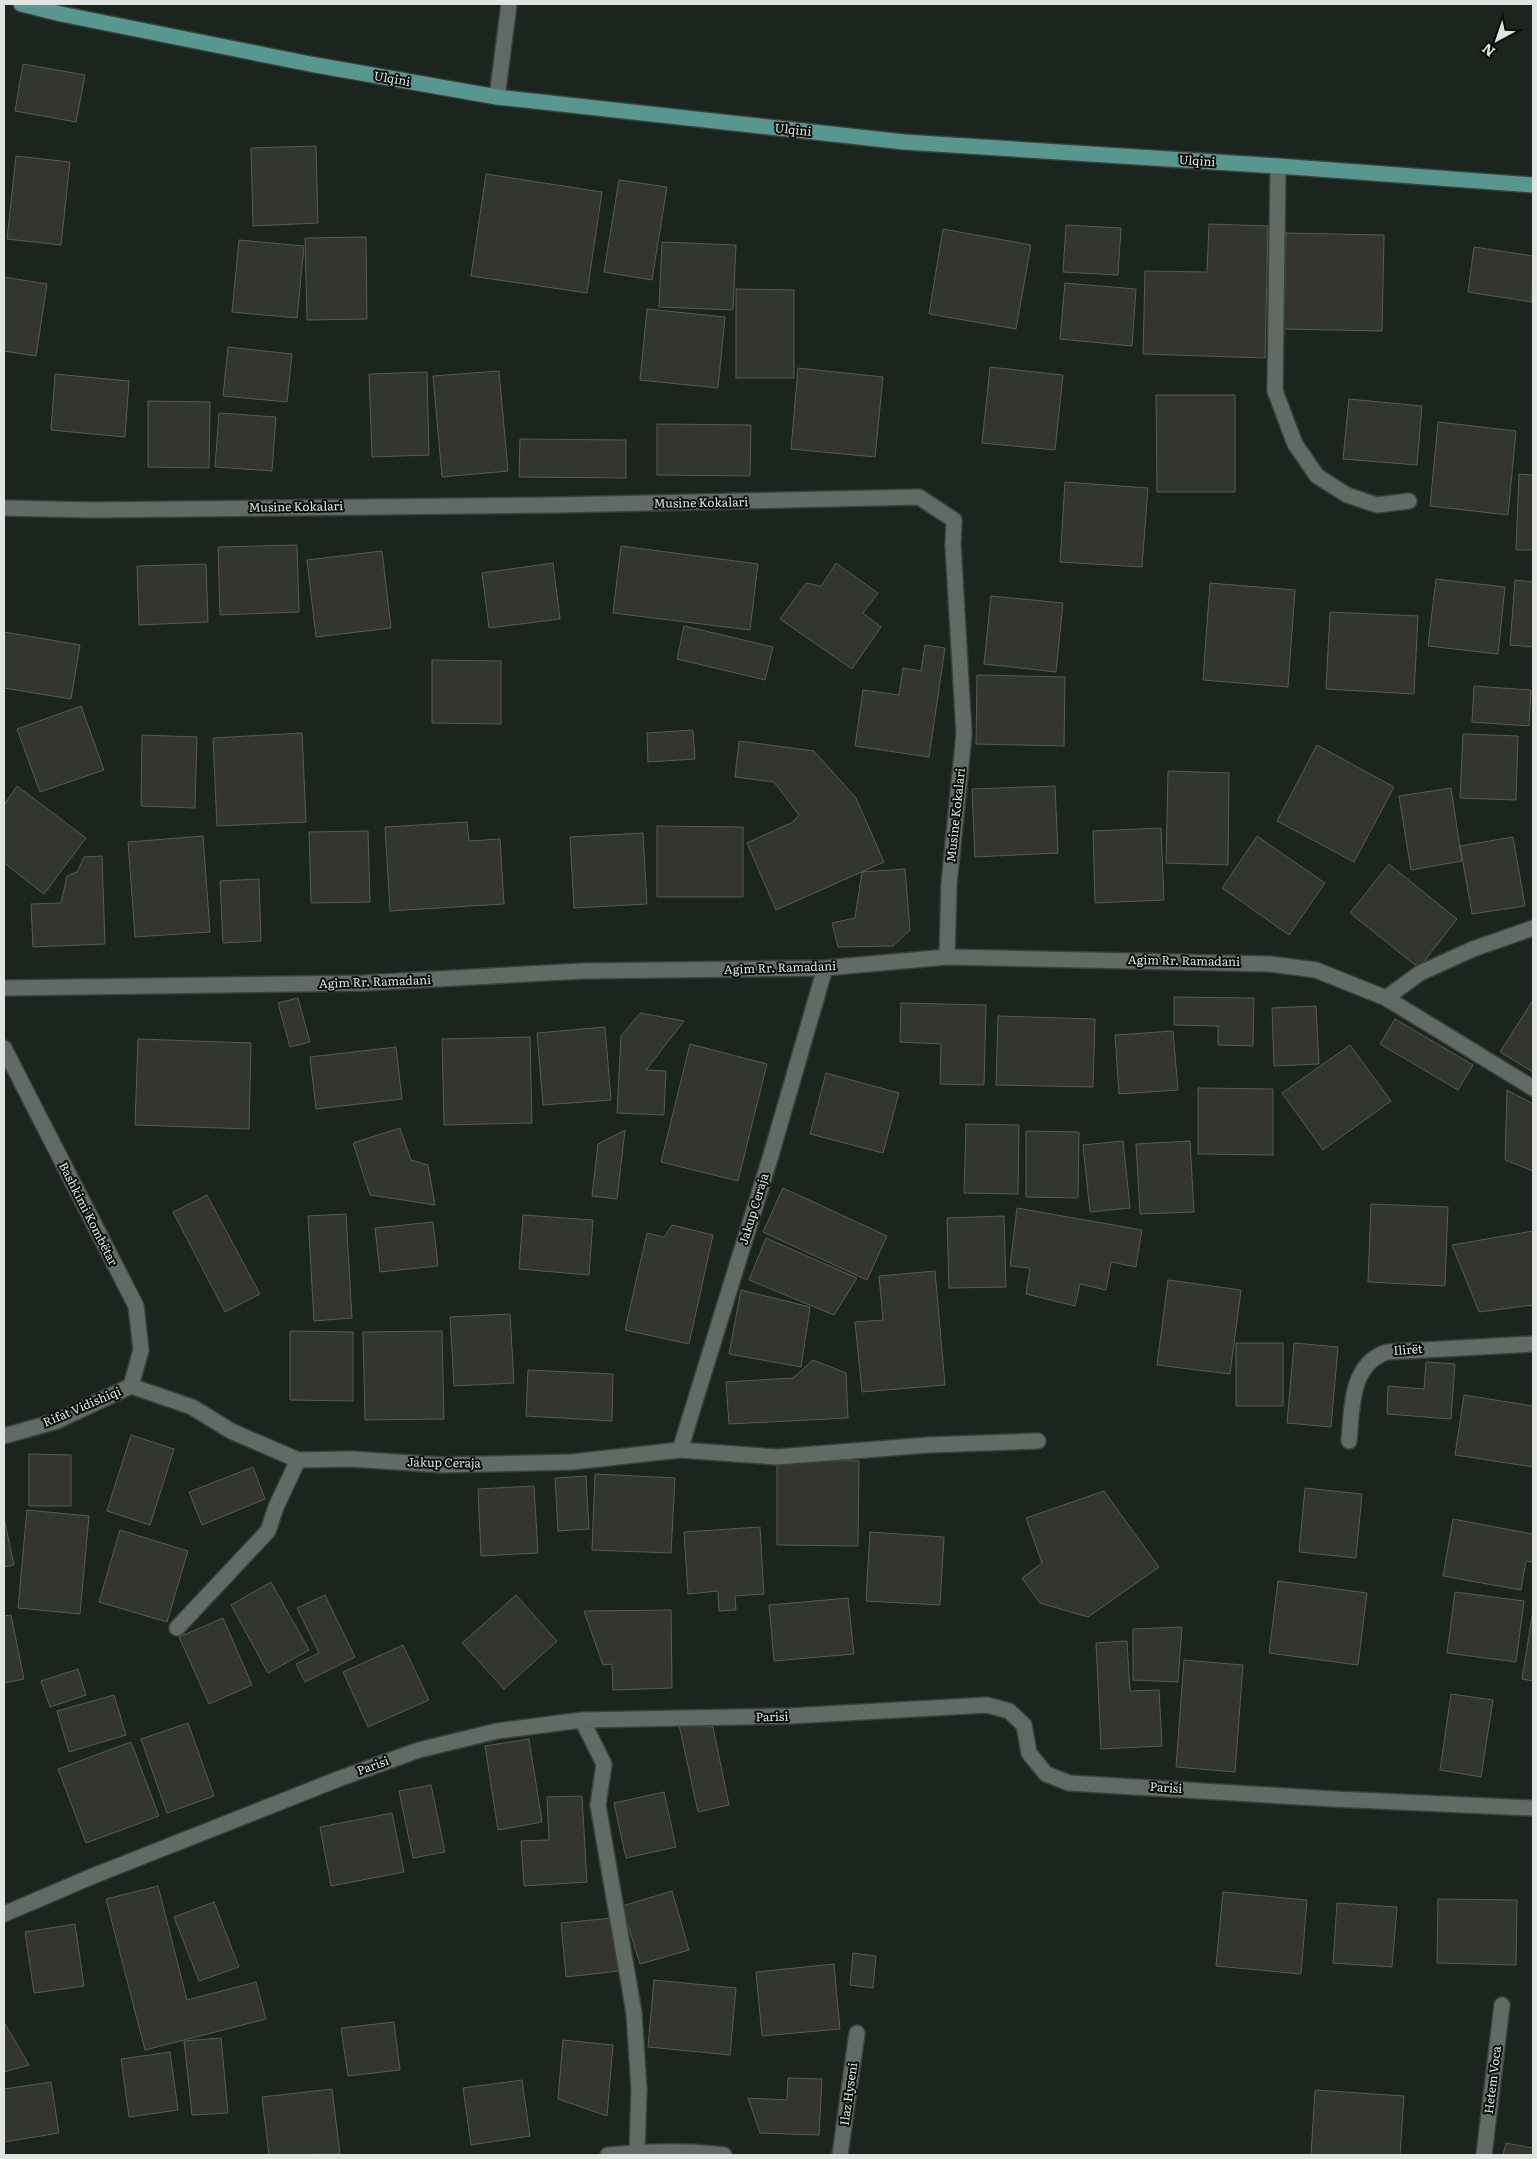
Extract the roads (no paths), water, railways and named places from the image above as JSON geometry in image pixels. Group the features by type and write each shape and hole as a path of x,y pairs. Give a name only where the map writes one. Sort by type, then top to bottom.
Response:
{"main road":[{"name":"Ulqini","path":"21,4 63,9 310,64 497,98 904,142 1278,166 1533,185"}],"street":[{"path":"497,98 509,4"},
{"path":"1278,166 1275,391 1295,444 1318,476 1347,495 1377,504 1409,501"},
{"name":"Musine Kokalari","path":"4,508 92,510 557,505 919,497 954,520 953,545 964,734 949,884 947,957"},
{"path":"1533,928 1473,949 1420,973 1386,998 1533,1088"},
{"name":"Agim Rr. Ramadani","path":"4,988 364,983 583,972 825,968 947,957 1270,964 1316,970 1386,998"},
{"name":"Jakup Ceraja","path":"680,1450 771,1155 825,968"},
{"name":"Bashkimi Kombëtar","path":"4,1048 136,1306 142,1350 130,1386"},
{"name":"Ilirët","path":"1349,1441 1354,1393 1358,1380 1370,1360 1378,1355 1397,1351 1533,1344"},
{"name":"Jakup Ceraja","path":"130,1386 192,1407 231,1431 298,1460 351,1459 442,1465 572,1462 680,1450 777,1456 928,1445 1038,1441"},
{"name":"Rifat Vidishiqi","path":"4,1436 57,1421 130,1386"},
{"path":"177,1628 268,1531 276,1507 298,1460"},
{"name":"Parisi","path":"4,1914 203,1832 341,1778 419,1750 497,1731 582,1720 790,1716 987,1705 1010,1711 1024,1725 1030,1753 1046,1774 1069,1783 1334,1799 1533,1808"},
{"path":"582,1720 604,1764 598,1805 634,2012 639,2089 637,2152"},
{"name":"Hetem Voca","path":"1484,2155 1502,2005"},
{"name":"Ilaz Hyseni","path":"840,2155 857,2033"},
{"path":"608,2155 637,2152 701,2152 724,2155"}]}
